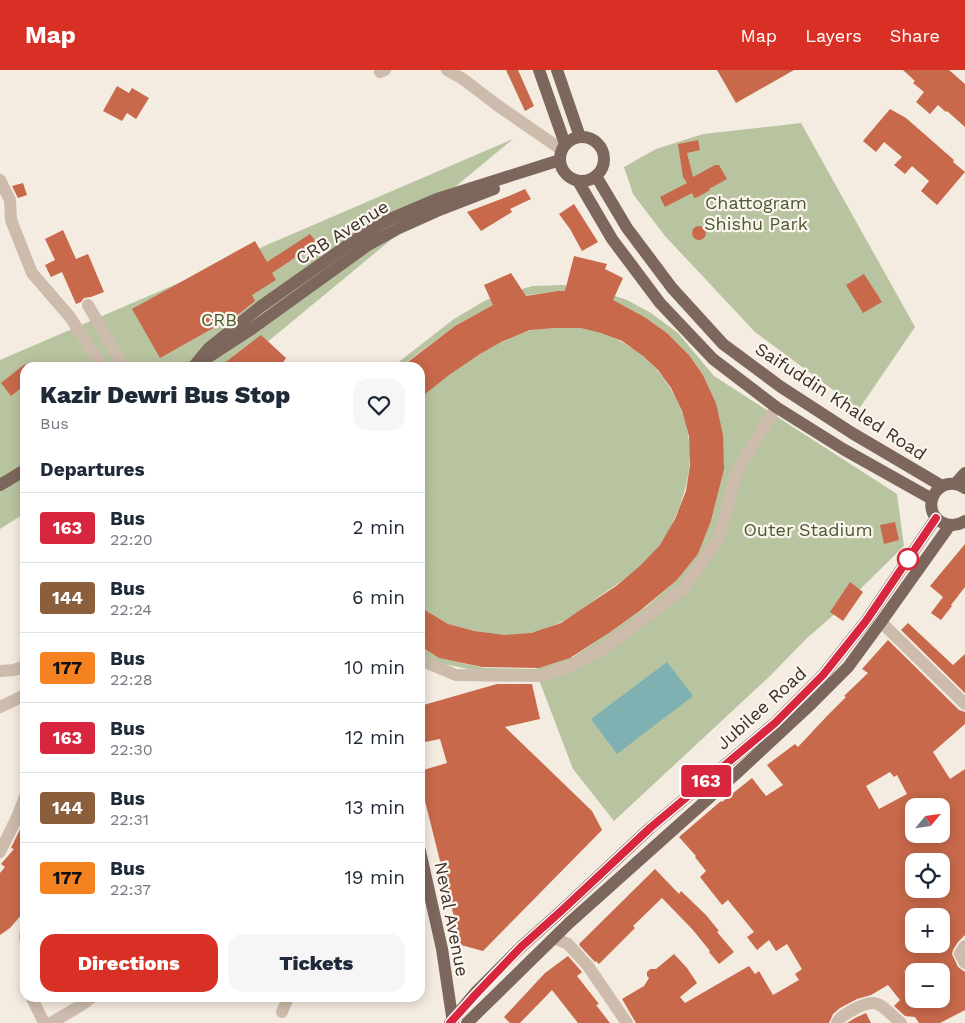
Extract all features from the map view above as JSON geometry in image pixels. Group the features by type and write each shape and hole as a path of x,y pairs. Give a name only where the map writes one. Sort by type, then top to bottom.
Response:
{"main road":[{"path":"539,70 565,173 578,181 584,181 596,176 602,168 604,158 601,147 593,140 580,137 569,141 562,155"},
{"path":"557,70 580,137"},
{"name":"CRB Avenue","path":"200,362 254,328 305,282 365,240 511,183 562,155"},
{"name":"Saifuddin Khaled Road","path":"596,176 626,228 666,281 723,344 781,387 852,433 942,486"},
{"name":"Saifuddin Khaled Road","path":"578,181 612,239 660,303 713,359 776,407 843,449 932,499"},
{"path":"0,485 20,473"},
{"path":"965,473 960,486 946,484 942,486 934,494 931,505 936,518 940,522 956,525 965,521"},
{"name":"Jubilee Road","path":"452,1022 521,947 650,828 775,723 823,675 866,621 936,518"},
{"path":"467,1023 569,923 739,771 848,667 950,525"},
{"name":"Neval Avenue","path":"425,873 442,948 452,1022"}],"street":[{"path":"447,70 463,79 562,155"},
{"path":"0,180 10,200 11,220 32,273 70,317 99,362"},
{"path":"88,305 121,362"},
{"path":"425,662 456,675 541,676 573,665 604,648 683,589 719,538 737,471 776,407"},
{"path":"881,622 965,704"},
{"path":"0,670 14,670 20,668"},
{"path":"0,707 20,697"},
{"path":"0,852 20,810"},
{"path":"554,938 568,944 588,966 627,1023"},
{"path":"965,946 960,954 965,964"},
{"path":"837,1023 838,1019 844,1015 872,1001 881,1005 901,1023"},
{"path":"34,1002 44,1023"},
{"path":"51,1023 86,1002"},
{"path":"282,1012 286,1002"}],"green space":[{"name":"Chattogram Shishu Park","path":"801,123 915,327 859,409 755,332 665,236 633,194 624,167 656,149 703,134"},
{"name":"CRB","path":"513,139 243,362 20,362 20,516 0,529 0,360"},
{"name":"Outer Stadium","path":"563,285 594,289 627,300 651,313 678,333 714,376 897,494 904,546 770,676 614,821 573,769 536,672 487,673 435,662 425,657 425,649 439,658 485,668 535,669 573,657 646,607 677,580 698,554 711,521 717,497 716,403 703,375 689,355 667,333 646,318 585,293 557,291 529,295 497,303 455,326 407,362 399,362 454,319 486,300 532,286"},
{"path":"582,328 594,331 617,340 648,360 674,394 686,425 690,457 685,491 671,527 663,541 648,559 624,579 564,621 537,631 513,635 488,633 448,624 425,609 425,394 471,359 502,342 539,329"}],"water":[{"path":"667,662 693,696 617,754 591,719"}],"building":[{"path":"506,70 518,70 534,106 525,111"},
{"path":"717,70 794,70 736,103"},
{"path":"903,70 949,70 965,84 965,127 938,105 930,114 916,102 924,92 913,83 915,81"},
{"path":"117,86 129,93 132,88 149,98 136,119 127,113 122,121 103,111"},
{"path":"890,109 906,118 965,172 937,205 921,191 929,181 912,166 905,174 894,165 902,157 884,142 876,152 863,141"},
{"path":"698,140 700,150 687,153 693,177 715,165 719,165 727,179 698,197 694,198 692,193 665,207 660,197 687,183 683,177 678,144"},
{"path":"23,183 27,195 18,198 12,186"},
{"path":"525,189 531,199 510,209 512,212 481,231 467,212 509,196"},
{"path":"574,204 598,242 582,251 559,214"},
{"path":"699,226 704,228 706,233 704,238 699,240 694,238 692,233 694,228"},
{"path":"63,230 76,259 88,254 104,292 84,298 76,304 62,272 51,277 45,265 55,260 45,239"},
{"path":"310,234 317,243 272,273 276,280 252,295 255,301 240,313 160,358 132,309 255,241 267,262"},
{"path":"574,256 607,264 605,269 623,278 613,300 646,318 667,333 689,355 703,375 716,403 723,435 724,469 711,521 698,554 677,580 641,610 570,658 539,668 482,667 439,658 425,649 425,609 448,624 475,631 504,635 531,633 561,623 616,586 641,565 660,545 675,519 686,491 690,465 689,436 682,411 671,388 658,370 643,356 622,341 601,333 581,328 530,330 503,341 480,354 425,394 425,362 408,362 455,326 493,305 484,285 511,273 526,296 565,291"},
{"path":"864,274 882,302 863,313 846,285"},
{"path":"261,335 286,358 283,362 226,362"},
{"path":"20,368 20,389 11,396 1,383"},
{"path":"895,522 899,540 884,544 880,525"},
{"path":"965,544 965,587 941,620 931,613 943,597 930,586"},
{"path":"850,582 863,592 843,621 830,612"},
{"path":"908,623 953,665 965,654 965,693 901,630"},
{"path":"888,640 959,710 965,712 965,724 933,752 950,779 965,769 965,935 958,942 952,954 958,967 965,972 965,1010 940,1023 919,1023 915,1017 905,1016 894,1006 900,1000 888,985 871,995 857,999 840,1008 833,1014 829,1023 636,1023 622,999 644,986 649,978 647,972 651,969 656,969 674,954 697,983 680,997 685,1003 749,966 755,974 759,971 773,995 799,980 795,974 802,969 787,944 776,951 769,940 757,950 747,937 754,932 728,900 722,905 700,877 706,871 679,837 721,801 752,778 766,796 783,785 767,765 795,744 798,747 846,697 844,696 868,673 862,669","holes":["890,772 894,777 897,775 907,794 879,809 866,786"]},
{"path":"497,684 532,684 540,719 505,727 592,811 602,830 483,951 461,945 425,801 425,770 447,763 440,739 425,742 425,705"},
{"path":"20,829 20,916 10,928 0,935 0,873 5,867 1,864 14,849 11,848"},
{"path":"655,869 679,894 681,891 706,915 734,952 719,964 693,930 662,898 633,926 635,928 599,964 595,962 579,944"},
{"path":"568,956 582,972 577,976 599,1004 596,1005 610,1023 578,1023 552,990 520,1023 510,1023 504,1017 545,973"},
{"path":"866,1013 871,1023 847,1023 855,1018"}],"bus line":[{"name":"163","path":"450,1023 521,947 650,828 775,723 823,675 866,621 936,518"}]}
